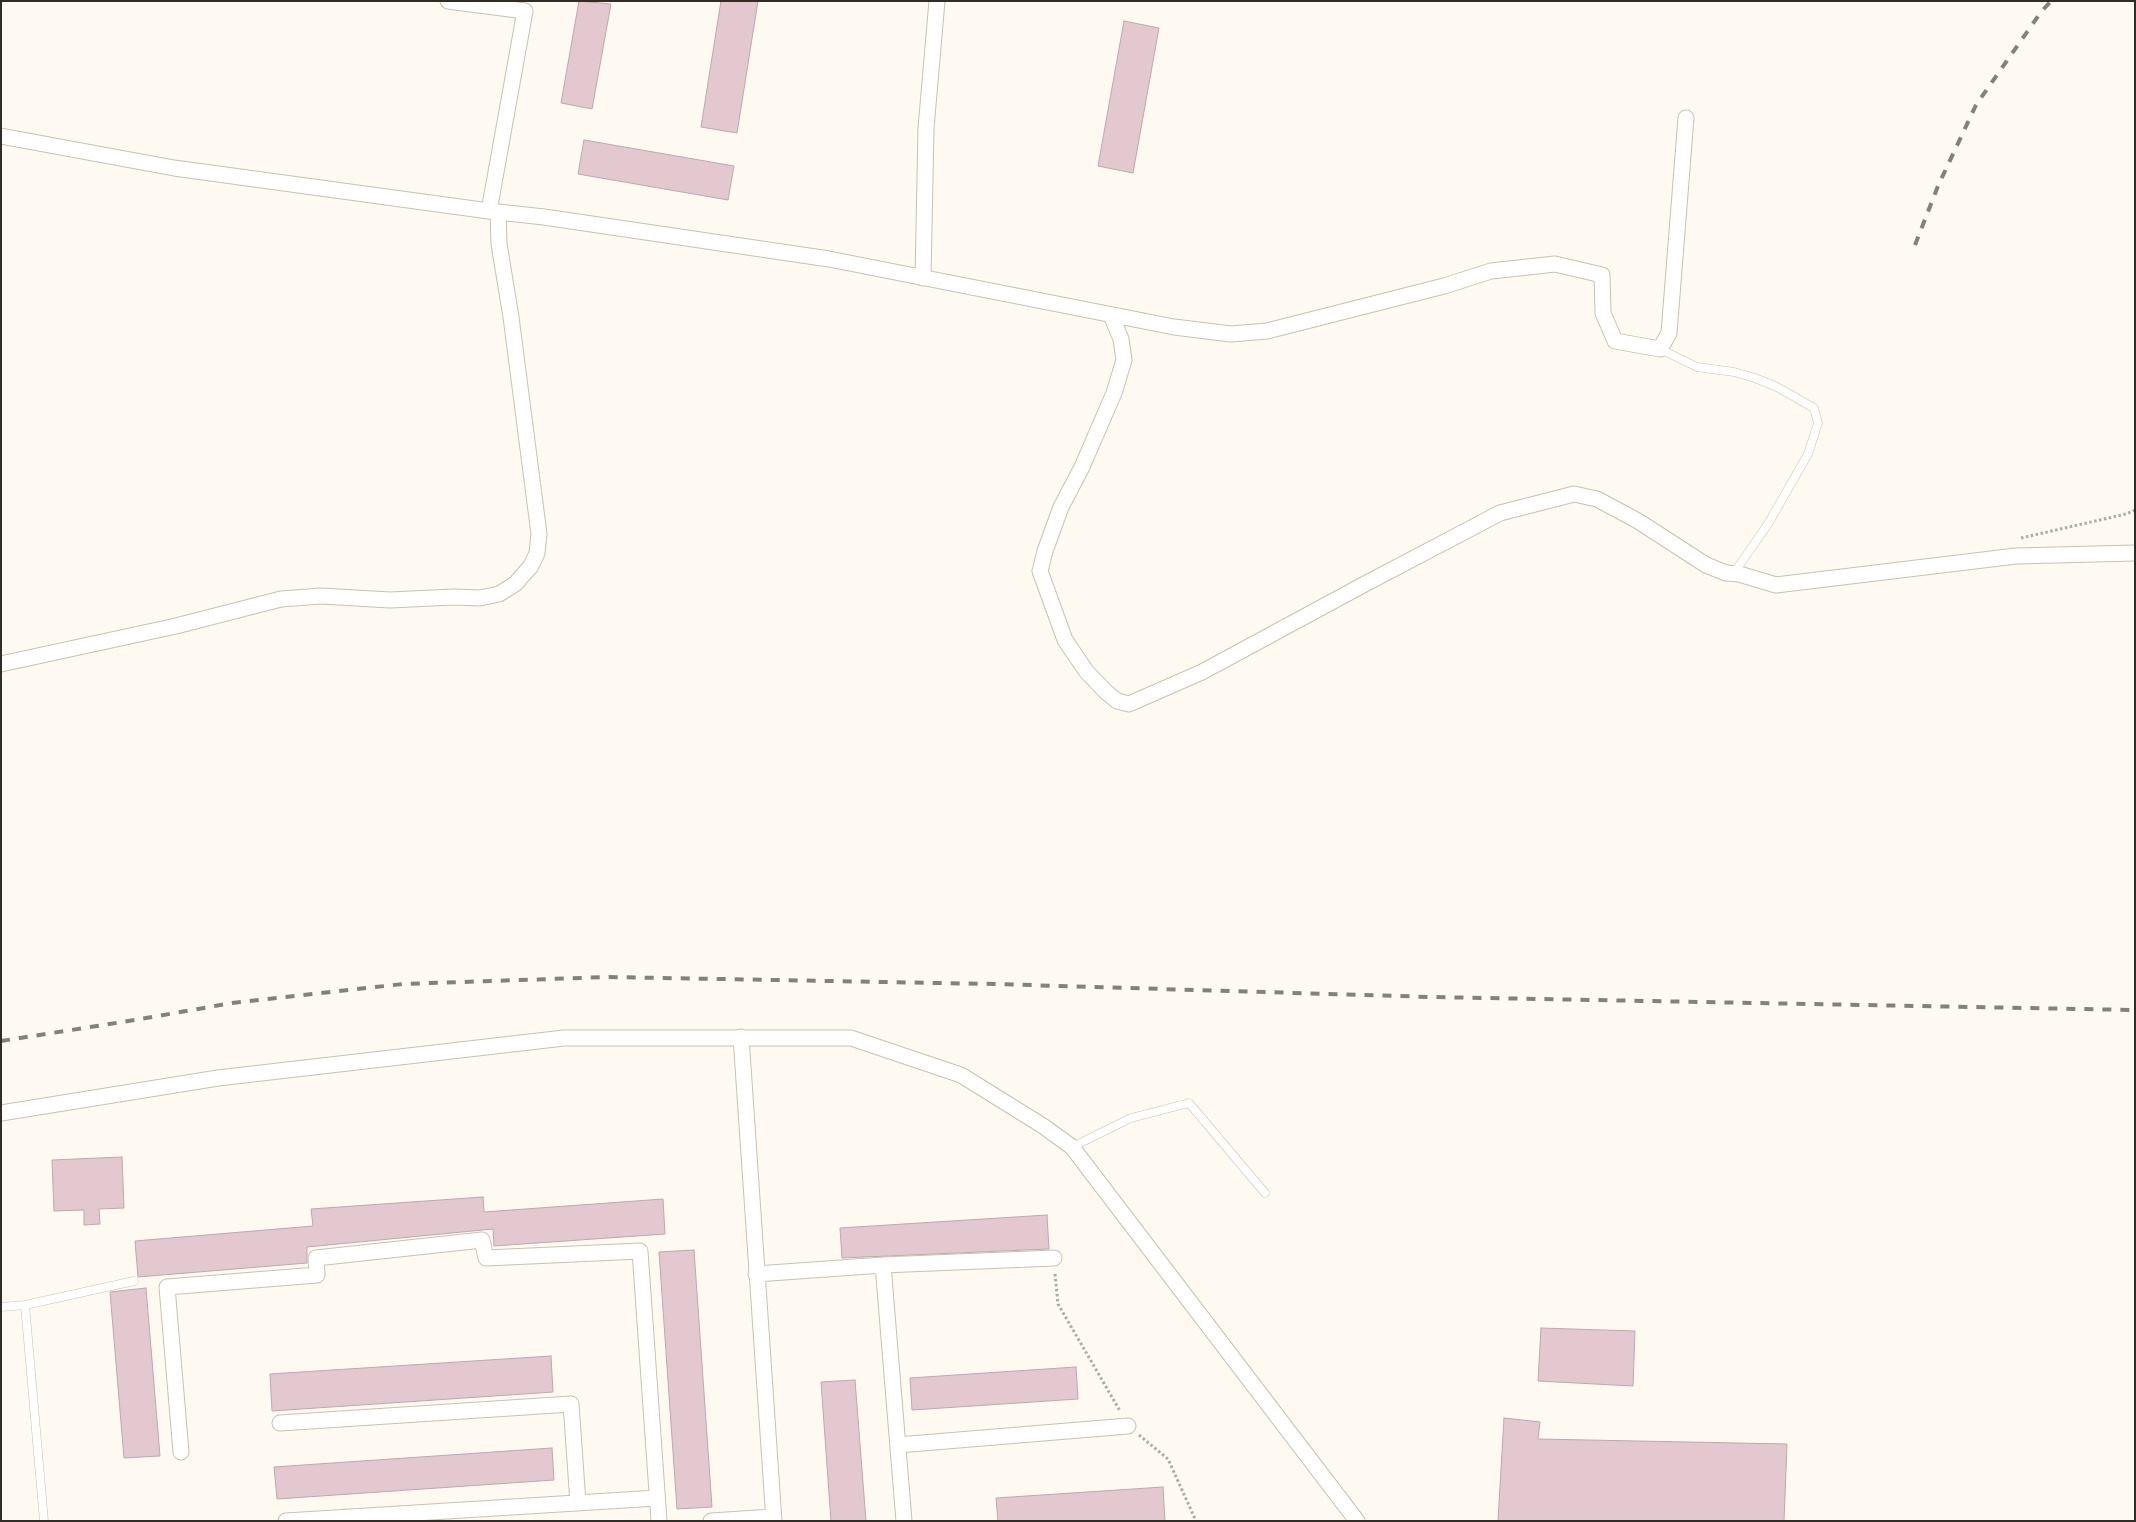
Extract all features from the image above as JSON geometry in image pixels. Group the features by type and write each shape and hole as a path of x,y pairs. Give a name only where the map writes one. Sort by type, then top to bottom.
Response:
{"street":[{"path":"1,664 176,626 281,599 321,596 390,600 454,597 480,598 499,594 515,584 531,566 537,553 539,534 511,317 494,212 526,6 448,1"},
{"path":"923,278 926,128 937,1"},
{"path":"1,136 174,168 494,212 544,217 829,259 1174,327 1230,334 1267,331 1444,286 1491,272 1555,264 1602,275 1603,313 1615,341 1660,349 1669,333 1686,118"},
{"path":"1112,315 1121,338 1124,360 1114,393 1082,467 1061,507 1040,571 1065,640 1086,671 1117,701 1129,704 1202,672 1500,514 1574,494 1597,499 1638,521 1706,565 1726,573 1756,578 1776,585 2016,556 2135,553"},
{"path":"711,1521 773,1519 740,1037"},
{"path":"1,1113 218,1078 564,1038 851,1038 961,1075 1043,1126 1072,1147 1357,1521"},
{"path":"181,1452 167,1287 317,1275 316,1258 482,1240 486,1258 640,1250 659,1521"},
{"path":"756,1274 883,1265 1054,1258"},
{"path":"883,1265 904,1521"},
{"path":"280,1423 571,1404 578,1503"},
{"path":"898,1445 1128,1426"},
{"path":"286,1521 657,1498"}],"lane":[{"path":"1660,349 1697,367 1734,372 1754,378 1784,391 1814,408 1818,423 1808,454 1768,524 1734,573"},
{"path":"1072,1147 1131,1118 1190,1102 1266,1193"},
{"path":"1,1306 25,1305 134,1281"},
{"path":"25,1305 44,1521"}],"path":[{"path":"2016,540 2126,514 2135,510"},
{"path":"1054,1258 1058,1304 1128,1426 1168,1459 1196,1521"}],"building":[{"path":"579,1 611,4 592,109 561,103"},
{"path":"721,1 758,1 737,133 701,127"},
{"path":"1124,21 1159,28 1133,173 1098,166"},
{"path":"584,140 734,166 728,200 578,174"},
{"path":"122,1157 124,1208 99,1209 100,1224 84,1225 84,1210 54,1211 52,1160"},
{"path":"483,1197 484,1212 663,1199 665,1234 494,1246 493,1229 307,1247 307,1263 138,1277 135,1241 313,1226 311,1209"},
{"path":"1047,1215 1049,1249 842,1258 840,1228"},
{"path":"694,1250 712,1507 677,1509 659,1252"},
{"path":"146,1288 160,1456 124,1458 110,1292"},
{"path":"1541,1328 1635,1331 1633,1386 1538,1381"},
{"path":"551,1356 553,1392 272,1411 270,1374"},
{"path":"1076,1367 1078,1399 912,1410 910,1378"},
{"path":"855,1380 866,1521 831,1521 821,1382"},
{"path":"1504,1418 1540,1422 1538,1439 1787,1444 1784,1521 1498,1521"},
{"path":"552,1448 554,1480 277,1499 274,1467"},
{"path":"1163,1487 1165,1521 998,1521 996,1498"}],"railway":[{"path":"1915,245 1938,186 1976,105 2041,12 2051,1"},
{"path":"1,1041 232,1003 403,984 609,977 994,984 1431,997 2135,1010"}]}
